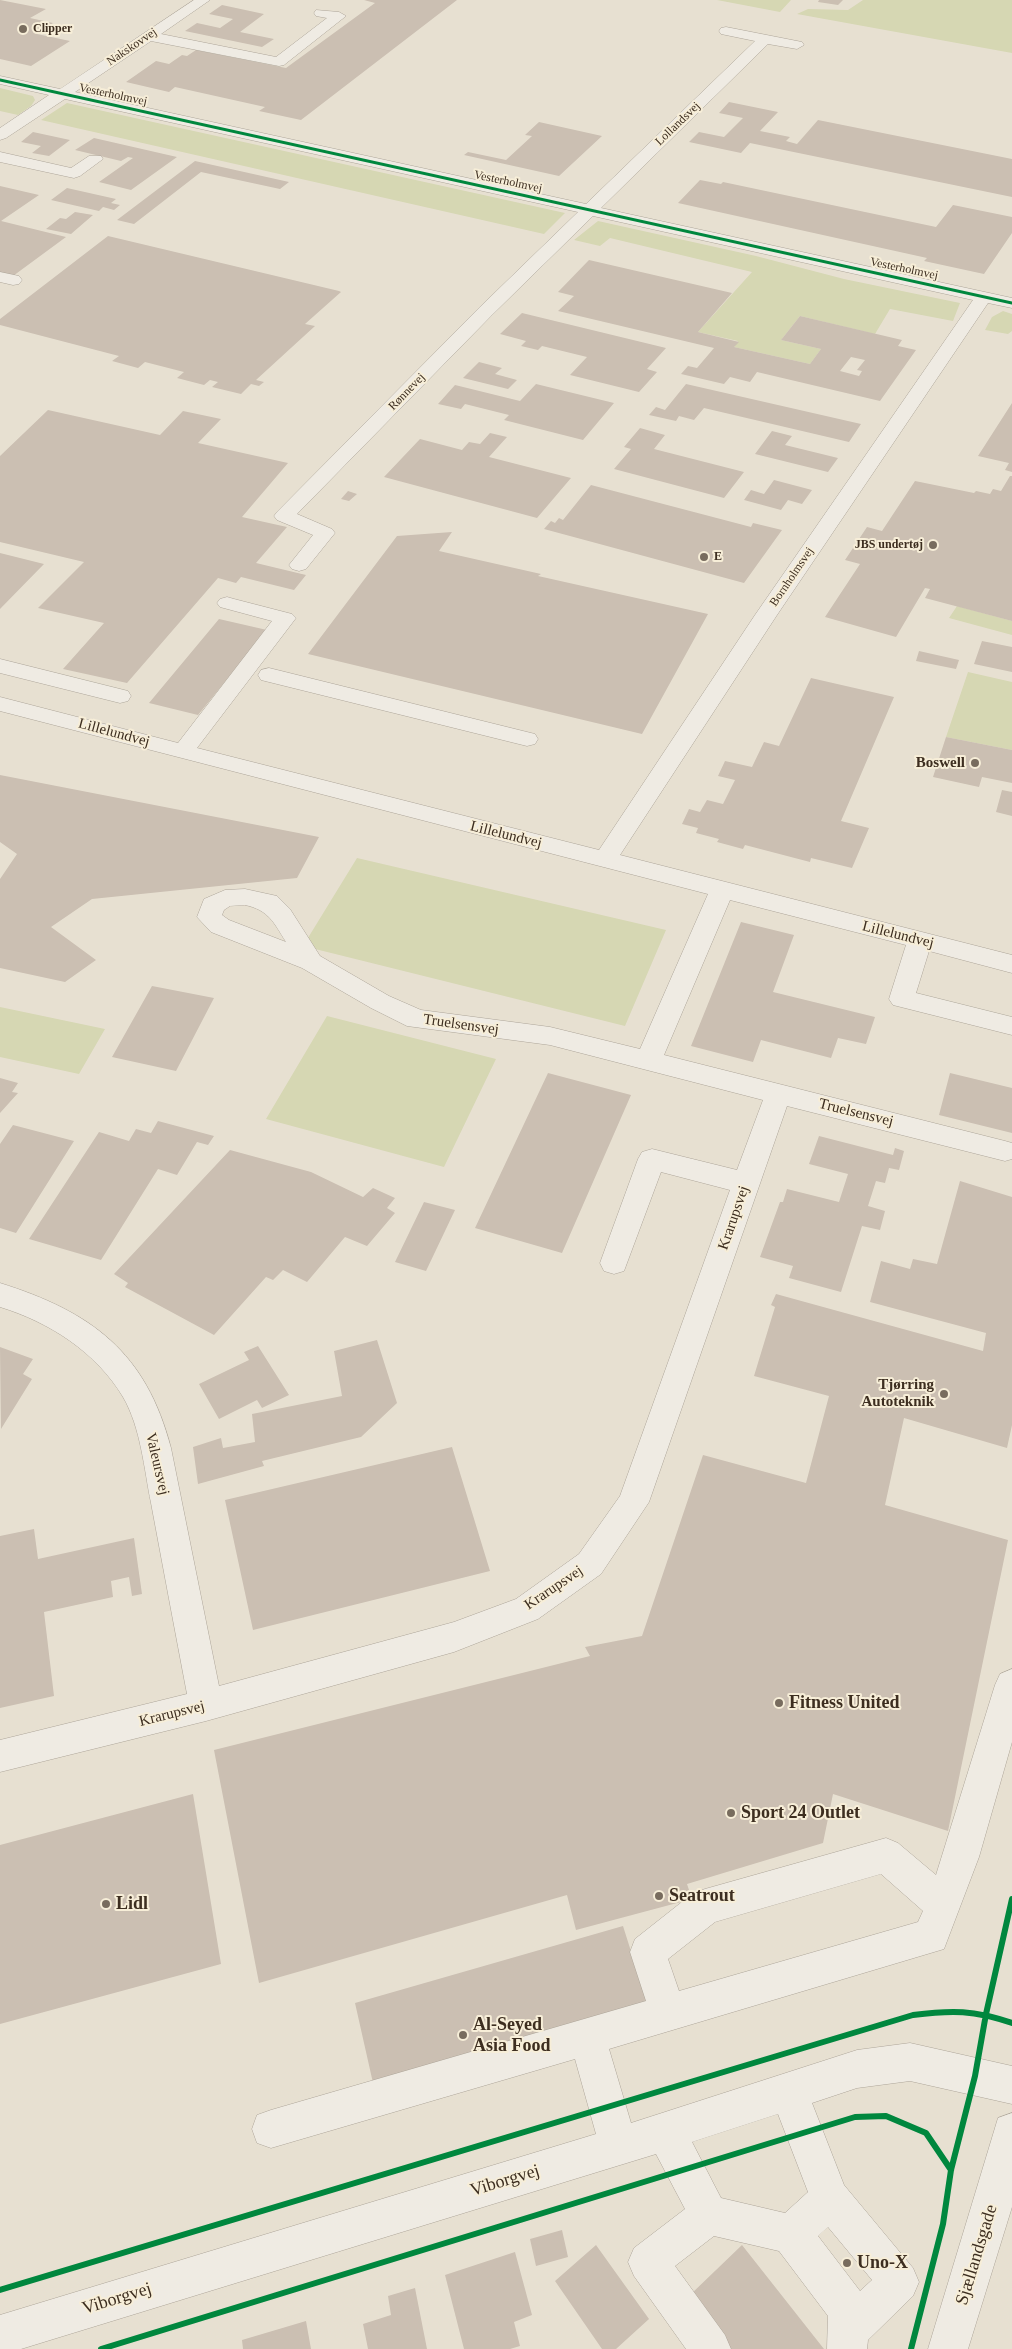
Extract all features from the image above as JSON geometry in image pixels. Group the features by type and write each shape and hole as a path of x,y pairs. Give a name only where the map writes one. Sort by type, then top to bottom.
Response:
{"street":[{"name":"Nakskovvej","path":"0,135 203,0"},
{"path":"149,36 279,62 339,16 321,13"},
{"path":"726,31 797,45"},
{"name":"Lollandsvej","path":"591,210 765,39"},
{"name":"Vesterholmvej","path":"0,80 1012,302"},
{"path":"0,157 74,174 95,159"},
{"name":"Rønnevej","path":"300,565 325,533 284,516 486,311 591,210"},
{"name":"Bornholmsvej","path":"604,860 766,615 984,296"},
{"path":"183,751 286,618 227,604"},
{"path":"0,666 120,696"},
{"path":"269,676 527,739"},
{"name":"Lillelundvej","path":"0,704 1012,964"},
{"path":"648,1061 722,891"},
{"name":"Truelsensvej","path":"311,962 281,915 268,902 245,897 225,898 213,905 209,917 220,926 240,936 311,962 380,1002 416,1018 550,1036 1005,1150"},
{"path":"920,941 902,999 1012,1026"},
{"name":"Krarupsvej","path":"0,1756 206,1705 454,1637 527,1609 590,1564 633,1502 778,1094"},
{"path":"614,1263 652,1159 746,1183"},
{"name":"Valeursvej","path":"0,1295 65,1320 104,1350 134,1389 152,1434 206,1705"},
{"path":"272,2129 931,1936 961,1857 1011,1697"},
{"path":"668,2013 648,1952 705,1908 886,1854 943,1905"},
{"path":"587,2036 619,2146"},
{"name":"Viborgvej","path":"0,2335 665,2132 857,2068 910,2062 1012,2085"},
{"path":"789,2092 830,2198 899,2282 847,2340"},
{"path":"665,2132 709,2216"},
{"name":"Sjællandsgade","path":"948,2349 991,2212 1012,2132"},
{"path":"791,2234 830,2198"},
{"path":"711,2349 648,2262 709,2216 791,2234 849,2310 847,2340"}],"green space":[{"path":"717,0 791,0 780,12"},
{"path":"863,0 1012,0 1012,53 797,14 808,9 848,10"},
{"path":"0,88 33,96 35,100 31,106 18,115 0,111"},
{"path":"67,103 565,213 544,234 41,120"},
{"path":"598,221 756,256 844,279 960,303 953,321 890,309 875,334 800,316 781,340 821,349 810,364 734,347 738,341 698,332 752,272 610,238 600,246 574,240"},
{"path":"1003,311 1012,314 1012,331 1008,334 985,330 992,317"},
{"path":"957,606 1012,621 1012,635 949,618"},
{"path":"968,672 1012,682 1012,750 946,737"},
{"path":"357,858 666,930 625,1026 303,946"},
{"path":"0,1007 105,1029 79,1074 0,1057"},
{"path":"327,1016 496,1059 444,1167 266,1119"}],"building":[{"name":"Clipper","path":"0,0 46,9 30,18 53,23 37,34 70,41 31,66 0,59"},
{"path":"364,0 457,0 301,120 259,111 265,107 175,87 169,92 126,82 156,61 169,64 182,55 187,56 196,50 286,68 375,3"},
{"path":"819,0 843,0 838,5 818,2"},
{"path":"222,5 264,14 240,32 274,39 262,47 185,31 197,23 220,28 233,19 209,14"},
{"path":"729,102 778,112 760,131 790,137 786,141 797,144 818,120 1012,159 1012,197 750,143 741,153 689,142 699,132 724,137 743,118 719,113"},
{"path":"539,122 602,136 559,176 464,155 468,152 506,160 532,136 525,135"},
{"path":"33,132 70,140 49,156 32,153 41,146 21,142"},
{"path":"94,138 177,157 131,190 99,182 133,158 128,157 121,161 75,150"},
{"path":"195,161 289,182 280,189 201,172 134,224 117,220"},
{"path":"700,180 721,184 723,182 936,227 953,205 1012,217 1012,233 984,274 924,261 927,258 678,203"},
{"path":"0,186 39,195 1,221 66,237 13,276 0,273"},
{"path":"67,188 116,199 111,203 120,205 114,210 103,207 99,211 51,200"},
{"path":"75,212 93,215 71,234 46,229 60,218 66,219"},
{"path":"108,236 341,292 305,324 315,326 256,380 264,382 259,386 251,384 241,394 212,387 218,382 210,380 204,385 177,378 184,372 145,362 138,368 112,361 119,356 0,325 0,319"},
{"path":"589,260 732,293 698,332 739,342 734,347 810,364 821,349 781,340 800,316 902,340 898,346 916,350 880,401 757,372 750,382 730,377 724,384 681,374 688,366 697,368 714,348 558,311 574,296 558,292","holes":["851,357 865,360 857,370 862,371 859,376 840,371"]},
{"path":"522,313 666,348 647,369 657,372 639,392 570,375 587,357 542,346 538,350 521,346 526,341 500,334"},
{"path":"479,362 502,368 495,374 517,380 508,389 463,378"},
{"path":"536,384 614,403 583,440 504,420 509,415 465,404 461,409 438,404 455,385 520,401"},
{"path":"686,384 861,424 849,442 704,408 694,420 679,416 676,421 649,415 656,407 665,410"},
{"path":"1012,403 1012,472 1005,470 1009,463 978,456"},
{"path":"48,410 160,435 183,411 221,419 198,443 288,463 242,517 287,527 256,563 306,575 294,590 241,577 236,583 218,578 127,683 63,669 104,623 38,608 84,562 0,542 0,456"},
{"path":"640,428 665,435 654,449 744,472 724,498 614,469 631,449 624,447"},
{"path":"772,431 792,436 785,445 838,458 828,472 755,454"},
{"path":"490,433 507,437 489,457 571,478 537,518 384,477 420,439 462,450 469,442 480,444"},
{"name":"JBS undertøj","path":"1010,476 1012,476 1012,621 925,598 930,589 925,588 896,637 825,617 860,564 845,560 867,527 882,531 915,481 974,493 976,491 990,494 993,489 1001,491"},
{"path":"774,480 812,490 802,504 788,500 781,510 744,500 751,490 764,494"},
{"name":"E","path":"591,485 751,527 753,523 782,530 744,583 544,529 551,521 555,523 559,518 563,520"},
{"path":"348,491 357,494 349,501 341,499"},
{"path":"452,532 439,551 541,574 538,576 708,614 642,734 308,654 397,536"},
{"path":"0,553 44,564 0,609"},
{"path":"219,619 267,630 198,715 149,703"},
{"path":"982,641 1012,647 1012,672 974,664"},
{"path":"919,651 959,660 956,669 916,661"},
{"path":"811,678 894,697 841,821 869,828 852,868 811,858 810,862 745,845 743,849 717,842 719,839 696,833 698,828 682,824 689,809 700,812 707,800 723,804 735,780 718,776 725,761 752,767 764,742 779,746"},
{"name":"Boswell","path":"946,737 1012,750 1012,783 982,777 979,787 933,777"},
{"path":"0,775 319,837 297,878 92,899 51,927 96,960 65,982 0,968 0,879 17,854 0,842"},
{"name":"Boswell","path":"1002,790 1012,792 1012,816 996,812"},
{"path":"741,922 794,935 773,992 875,1017 866,1044 838,1038 831,1058 761,1040 753,1062 691,1046"},
{"path":"152,986 214,998 176,1071 112,1057"},
{"path":"548,1073 631,1095 562,1253 475,1228"},
{"path":"950,1073 1012,1088 1012,1133 939,1115"},
{"path":"0,1078 18,1083 12,1092 18,1093 0,1113"},
{"path":"158,1121 214,1136 208,1145 197,1142 177,1175 158,1169 101,1260 29,1239 99,1132 129,1141 136,1129 151,1133"},
{"path":"13,1125 74,1141 16,1233 0,1228 0,1144"},
{"path":"819,1136 893,1155 895,1148 904,1151 899,1170 889,1168 885,1183 876,1181 868,1206 885,1211 880,1230 862,1226 841,1292 789,1278 793,1266 760,1257 780,1202 783,1202 787,1189 839,1202 848,1174 809,1164"},
{"path":"230,1150 311,1172 363,1197 373,1188 395,1198 387,1208 395,1213 367,1246 345,1237 307,1282 283,1270 273,1280 266,1277 214,1335 125,1287 128,1283 114,1274"},
{"path":"960,1181 1012,1197 1012,1425 1007,1448 904,1418 885,1505 1008,1540 948,1831 833,1794 823,1843 687,1884 692,1899 576,1930 567,1895 259,1983 214,1750 590,1656 585,1647 642,1636 703,1455 806,1483 829,1396 754,1376 775,1307 771,1305 776,1294 983,1351 986,1333 870,1302 881,1261 910,1269 913,1259 937,1264"},
{"path":"424,1202 455,1210 426,1271 395,1262"},
{"path":"377,1340 397,1403 361,1437 262,1461 264,1466 198,1484 193,1447 221,1438 223,1448 255,1442 252,1414 342,1396 334,1351"},
{"path":"258,1346 289,1395 262,1408 257,1400 219,1419 199,1384 249,1360 244,1352"},
{"path":"0,1347 33,1359 23,1374 32,1379 1,1429"},
{"path":"452,1447 490,1571 253,1630 225,1500"},
{"path":"34,1529 38,1559 134,1538 142,1594 132,1596 129,1577 111,1581 113,1597 44,1612 54,1696 0,1708 0,1536"},
{"name":"Lidl","path":"193,1794 221,1964 0,2024 0,1845"},
{"path":"623,1926 647,2002 373,2083 355,2003"},
{"path":"562,2230 568,2257 536,2266 530,2239"},
{"path":"596,2245 649,2319 616,2349 602,2349 555,2281"},
{"path":"742,2245 824,2349 731,2349 690,2295"},
{"path":"515,2252 532,2315 514,2322 520,2346 510,2349 464,2349 445,2275"},
{"path":"415,2288 427,2349 368,2349 363,2324 391,2315 388,2296"},
{"path":"306,2321 311,2349 243,2349 242,2340"}],"cycle path":[{"path":"0,80 1012,303"},
{"path":"911,2349 943,2224 951,2170 975,2076 986,2014 1012,1899"},
{"path":"0,2290 763,2062 913,2015 950,2010 986,2014 1012,2023"},
{"path":"101,2349 855,2117 886,2116 926,2133 951,2170"}],"place":[{"name":"Clipper","path":"23,29"},
{"name":"JBS undertøj","path":"933,545"},
{"name":"E","path":"704,557"},
{"name":"Boswell","path":"975,763"},
{"name":"Tjørring Autoteknik","path":"944,1394"},
{"name":"Fitness United","path":"779,1703"},
{"name":"Sport 24 Outlet","path":"731,1813"},
{"name":"Seatrout","path":"659,1896"},
{"name":"Lidl","path":"106,1904"},
{"name":"Al-Seyed Asia Food","path":"463,2035"},
{"name":"Uno-X","path":"847,2263"}]}
